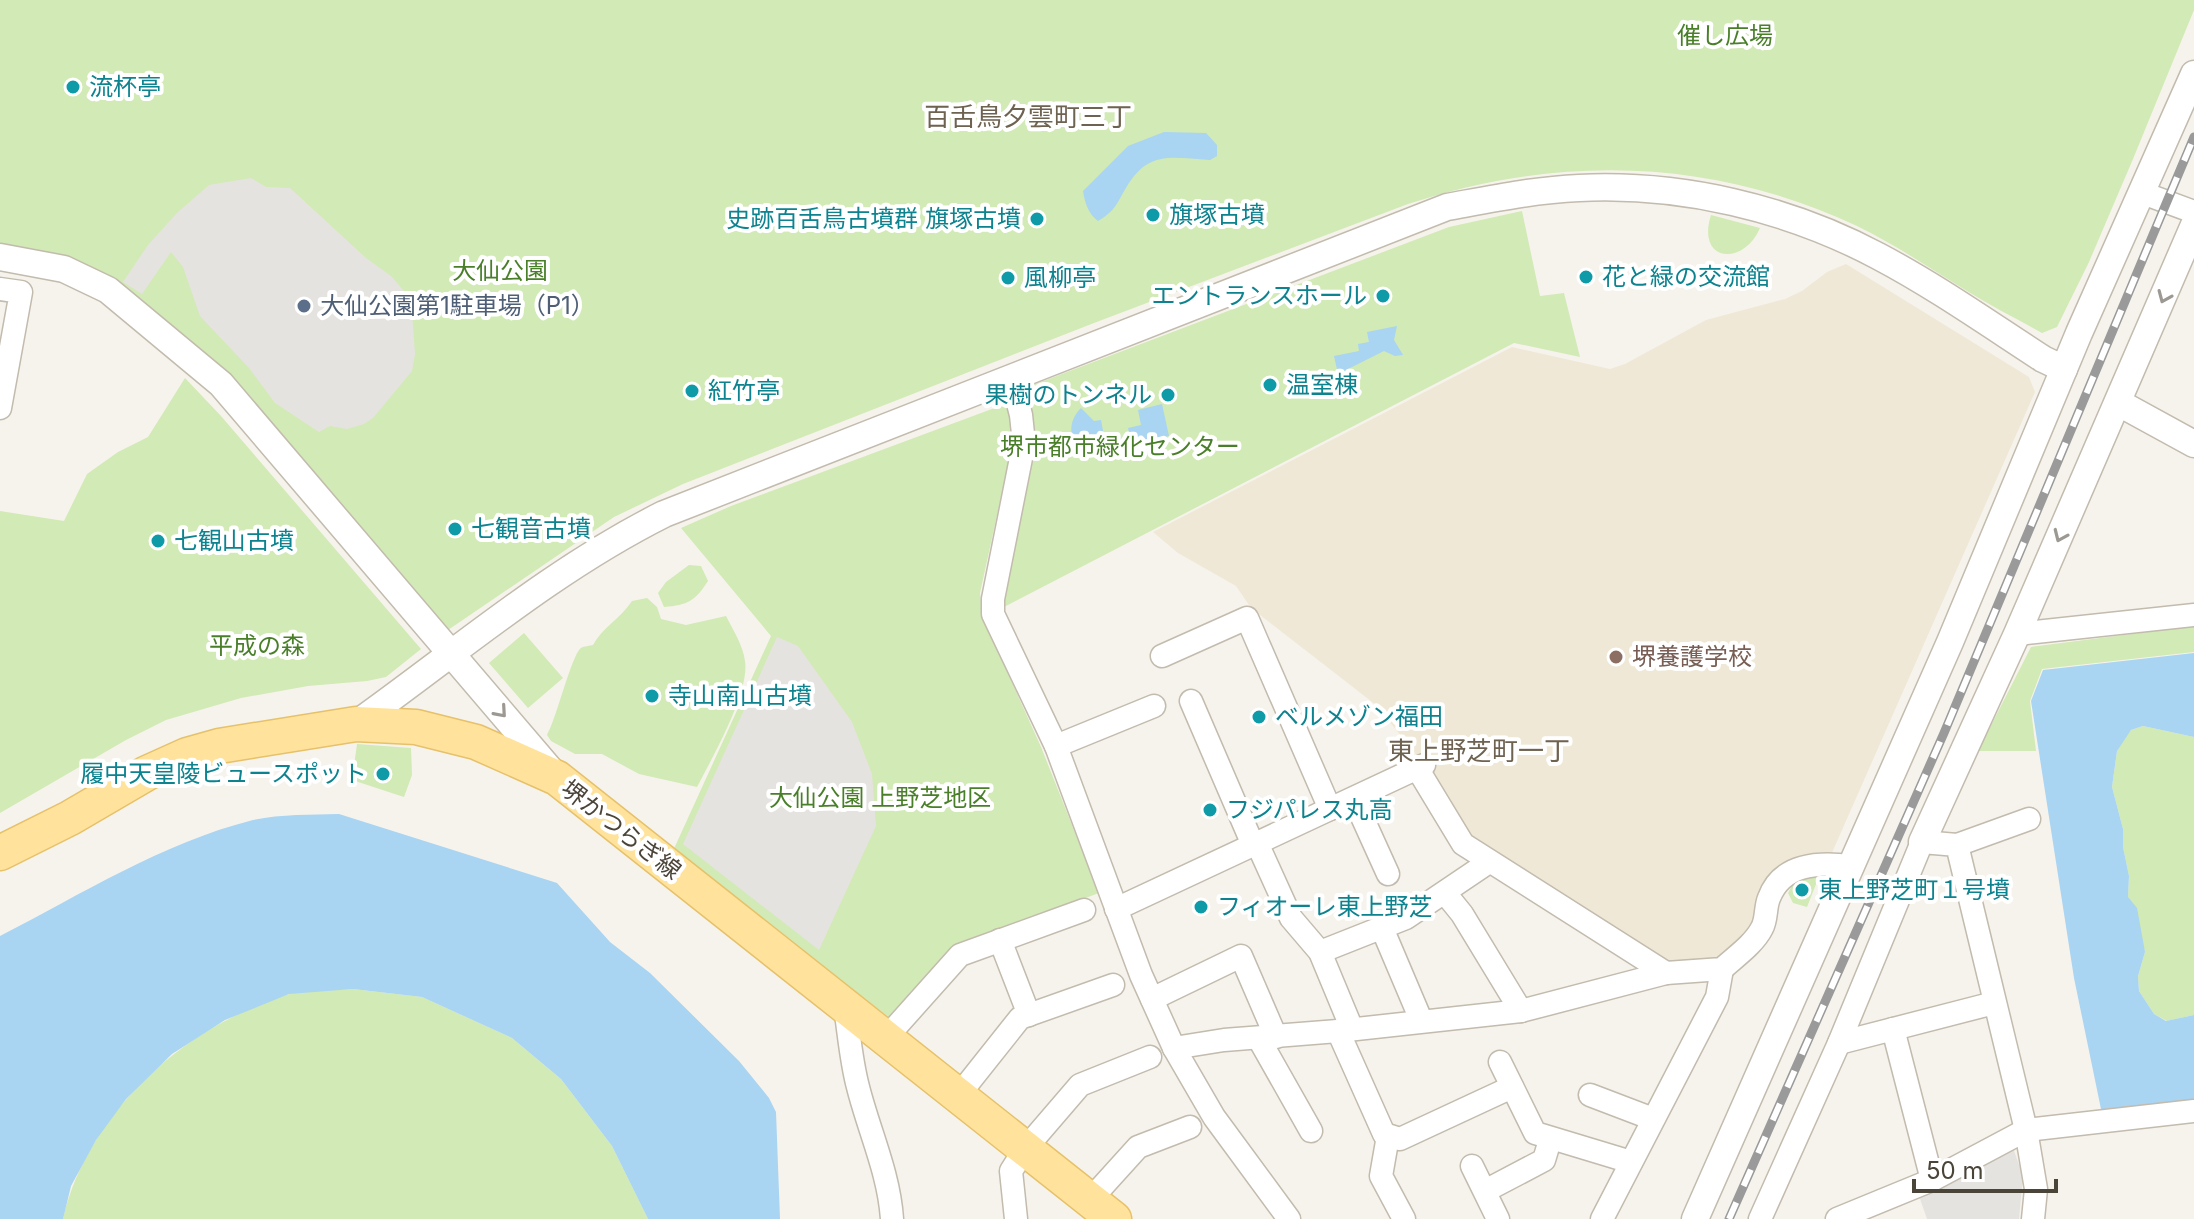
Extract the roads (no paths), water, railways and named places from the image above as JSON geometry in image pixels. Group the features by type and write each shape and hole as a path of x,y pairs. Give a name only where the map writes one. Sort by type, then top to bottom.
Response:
{"main road":[{"name":"堺かつらぎ線","path":"0,853 70,818 147,773 187,755 219,746 356,724 416,727 476,742 557,778 1102,1210"}],"street":[{"path":"1695,1219 1950,642 2140,192 2194,74"},
{"path":"356,724 592,553 664,514 1447,207 1515,194 1580,188 1678,192 1764,210 1820,230 1879,257 2064,369"},
{"path":"2140,192 2194,212"},
{"path":"1760,1219 1839,1043 1922,842 2119,403 2194,225"},
{"path":"0,257 64,269 108,290 221,384 557,778"},
{"path":"0,289 21,292 0,408"},
{"path":"1011,377 1021,415 1024,443 993,599 993,614 1056,746 1116,909 1174,1048 1214,1117 1289,1219"},
{"path":"2119,403 2194,444"},
{"path":"2017,634 2194,615"},
{"path":"1162,656 1247,618 1330,809"},
{"path":"1191,701 1291,918 1320,952 1384,1134 1400,1139 1512,1087"},
{"path":"1056,746 1154,706"},
{"path":"1116,909 1421,767 1463,844 1666,973"},
{"path":"1354,799 1388,874"},
{"path":"1922,842 1957,845 2029,819"},
{"path":"1957,845 2026,1130 2036,1189 2033,1219"},
{"path":"1320,952 1406,918 1489,862"},
{"path":"1602,1219 1717,997 1722,969 1763,928 1769,898 1777,884 1792,872 1811,864 1850,866"},
{"path":"1445,893 1462,914 1521,1011"},
{"path":"885,1039 960,955 1084,910"},
{"path":"1382,928 1421,1020"},
{"path":"1000,940 1029,1015"},
{"path":"1152,999 1241,956 1267,1038 1311,1131"},
{"path":"1174,1048 1224,1040 1521,1011 1666,973 1722,969"},
{"path":"958,1096 1020,1018 1113,985"},
{"path":"1839,1043 1994,1003"},
{"path":"845,1007 857,1084 880,1154 891,1200 892,1219"},
{"path":"1893,1029 1932,1180"},
{"path":"1016,1219 1011,1171 1025,1149 1080,1085 1150,1057"},
{"path":"1500,1062 1535,1133 1631,1162"},
{"path":"1590,1095 1653,1119"},
{"path":"1837,1219 1932,1180 2026,1130 2194,1111"},
{"path":"1102,1210 1138,1147 1190,1127"},
{"path":"1388,1136 1381,1176 1404,1219"},
{"path":"1485,1191 1544,1160 1550,1140"},
{"path":"1472,1166 1498,1219"}],"water":[{"path":"1164,132 1206,133 1217,145 1217,156 1210,160 1170,158 1150,163 1140,169 1113,209 1098,221 1088,208 1083,191 1128,146"},
{"path":"1397,326 1394,340 1403,355 1395,356 1384,351 1338,374 1334,356 1359,351 1358,344 1369,342 1367,332"},
{"path":"1162,404 1169,436 1132,444 1128,428 1141,425 1138,410"},
{"path":"1081,408 1094,421 1101,420 1103,431 1096,434 1092,453 1078,445 1072,434 1073,421"},
{"path":"2194,653 2194,737 2143,726 2131,730 2117,751 2112,787 2123,829 2129,876 2128,897 2137,908 2145,952 2138,976 2139,991 2154,1014 2166,1021 2194,1015 2194,1102 2144,1109 2101,1109 2074,978 2031,701 2043,670"},
{"path":"339,814 557,883 610,942 650,973 739,1061 769,1098 776,1112 780,1219 648,1219 612,1146 561,1079 512,1038 422,997 353,989 289,994 225,1020 172,1054 126,1099 96,1140 71,1186 63,1219 0,1219 0,936 123,871 219,830 264,818"}],"railway":[{"path":"1729,1219 1944,733 2194,137"}],"place":[{"name":"流杯亭","path":"73,87"},
{"name":"旗塚古墳","path":"1153,215"},
{"name":"史跡百舌鳥古墳群 旗塚古墳","path":"1037,219"},
{"name":"花と緑の交流館","path":"1586,277"},
{"name":"風柳亭","path":"1008,278"},
{"name":"エントランスホール","path":"1383,296"},
{"name":"大仙公園第1駐車場（P1）","path":"304,306"},
{"name":"温室棟","path":"1270,385"},
{"name":"紅竹亭","path":"692,391"},
{"name":"果樹のトンネル","path":"1168,395"},
{"name":"七観音古墳","path":"455,529"},
{"name":"七観山古墳","path":"158,541"},
{"name":"堺養護学校","path":"1616,657"},
{"name":"寺山南山古墳","path":"652,696"},
{"name":"ベルメゾン福田","path":"1259,717"},
{"name":"履中天皇陵ビュースポット","path":"383,774"},
{"name":"フジパレス丸高","path":"1210,810"},
{"name":"東上野芝町１号墳","path":"1802,890"},
{"name":"フィオーレ東上野芝","path":"1201,907"}],"district":[{"name":"百舌鳥夕雲町三丁","path":"1028,117"},
{"name":"東上野芝町一丁","path":"1479,751"}],"park label":[{"name":"催し広場","path":"1725,36"},
{"name":"大仙公園","path":"500,271"},
{"name":"堺市都市緑化センター","path":"1120,447"},
{"name":"平成の森","path":"257,646"},
{"name":"大仙公園 上野芝地区","path":"880,798"}]}
